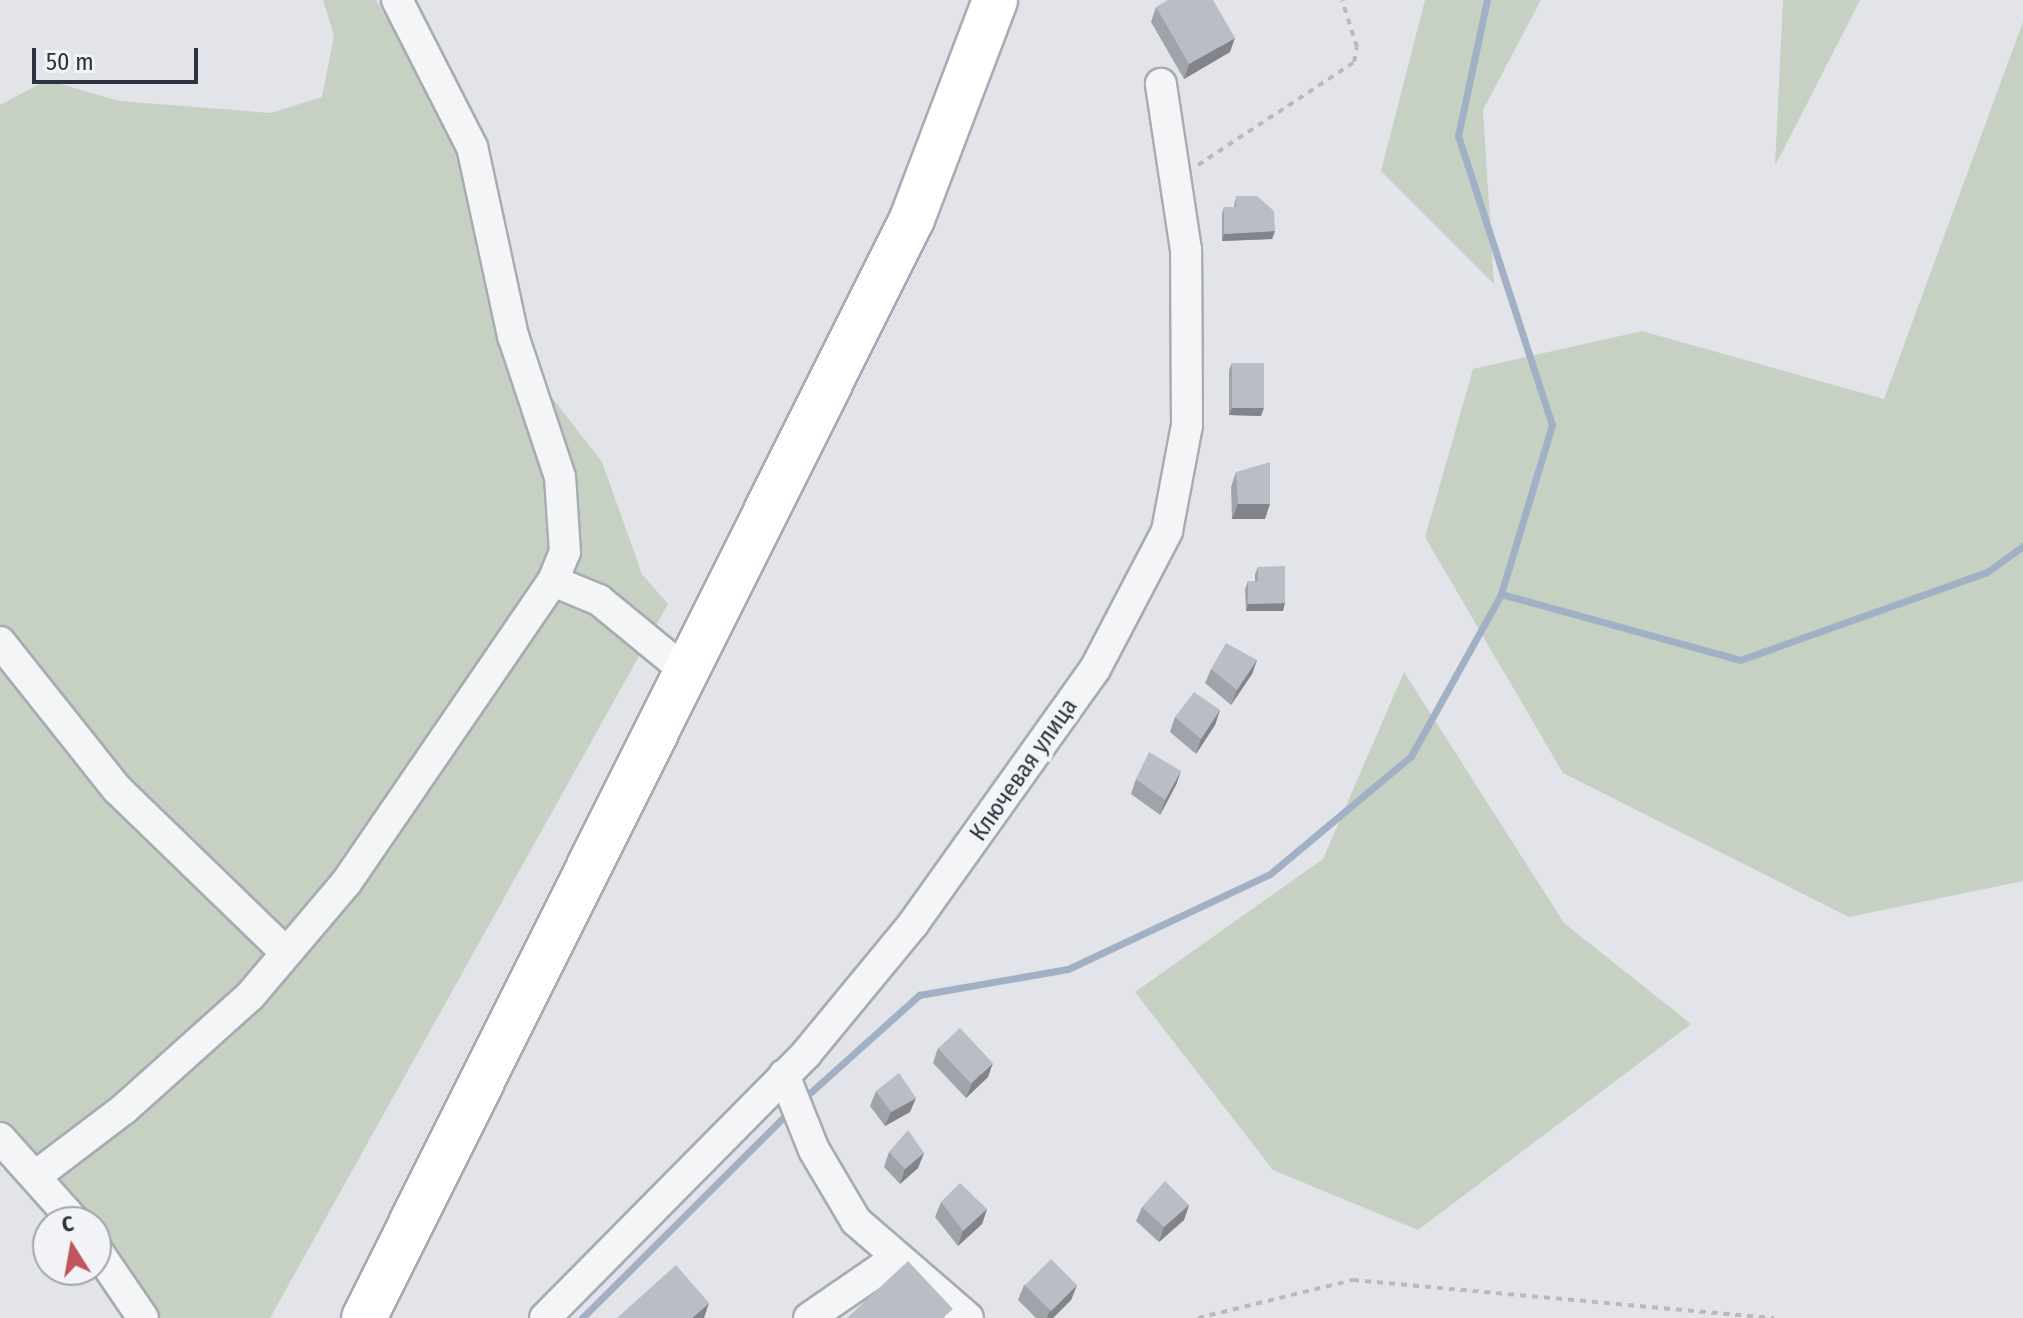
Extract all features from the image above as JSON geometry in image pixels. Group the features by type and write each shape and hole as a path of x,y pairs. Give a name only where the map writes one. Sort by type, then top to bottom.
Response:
{"highway":[{"path":"364,1318 912,219 995,0"}],"street":[{"path":"37,1175 228,1021 284,951 346,883 553,581 565,552 565,503 513,336 484,190 472,147 397,0"},
{"name":"Ключевая улица","path":"545,1318 784,1075 913,924 1007,797 1095,669 1167,531 1187,425 1186,250 1161,84"},
{"path":"553,581 599,600 688,673"},
{"path":"0,642 117,789 284,951"},
{"path":"784,1075 814,1150 856,1221 895,1259 968,1318"},
{"path":"0,1138 62,1206"},
{"path":"809,1318 895,1259"},
{"path":"112,1272 143,1318"}],"path":[{"path":"1175,178 1354,62 1357,47 1342,0"},
{"path":"1198,1318 1353,1280 1774,1318"}],"green space":[{"path":"323,0 376,0 441,113 546,390 602,462 642,574 668,604 270,1318 143,1318 112,1272 112,1206 61,1206 0,1138 0,105 47,80 119,101 271,113 322,97 334,36"},
{"path":"1425,0 1541,0 1483,110 1494,284 1381,171"},
{"path":"1783,0 1860,0 1775,166"},
{"path":"2023,22 2023,881 1849,917 1563,773 1425,537 1473,369 1642,331 1884,399"},
{"path":"1404,672 1564,923 1691,1024 1418,1230 1273,1170 1135,992 1323,859"}],"building":[{"path":"1168,0 1213,0 1235,38 1189,64 1156,7"},
{"path":"1236,196 1257,196 1274,211 1275,231 1224,234 1224,207 1236,207"},
{"path":"1232,363 1264,363 1264,408 1232,408"},
{"path":"1270,462 1270,504 1238,504 1236,472"},
{"path":"1285,566 1285,603 1248,604 1248,581 1258,581 1258,567"},
{"path":"1226,643 1257,660 1237,690 1211,669"},
{"path":"1194,692 1220,710 1201,739 1175,717"},
{"path":"1149,752 1181,771 1165,800 1136,779"},
{"path":"960,1028 993,1063 971,1084 938,1048"},
{"path":"899,1073 916,1098 891,1112 876,1091"},
{"path":"908,1130 924,1153 905,1169 889,1152"},
{"path":"1165,1181 1189,1205 1164,1227 1142,1207"},
{"path":"960,1183 987,1209 963,1231 941,1202"},
{"path":"1051,1259 1077,1285 1051,1311 1025,1285"},
{"path":"908,1261 953,1309 943,1318 847,1318"},
{"path":"676,1265 709,1303 692,1318 617,1318"}],"waterway":[{"path":"801,1101 919,995 1068,969 1270,874 1411,756 1501,594 1552,425 1458,136 1487,0"},
{"path":"1501,594 1740,660 1987,572 2023,546"},
{"path":"582,1318 789,1112"}]}
